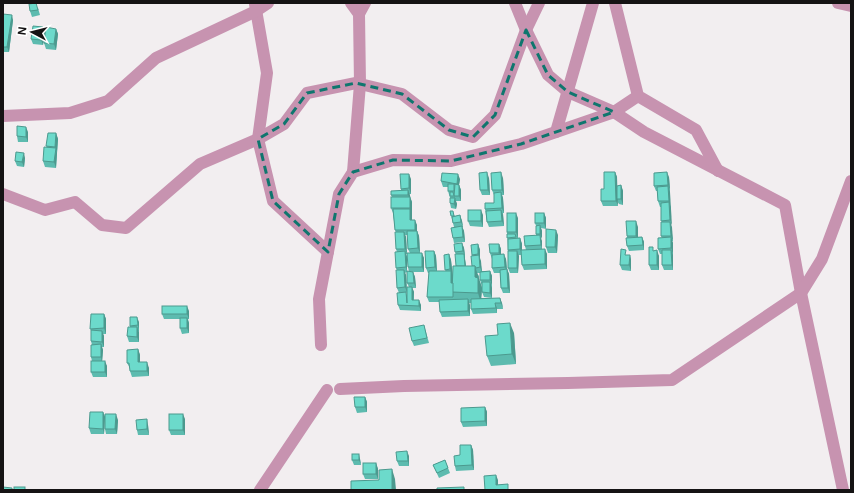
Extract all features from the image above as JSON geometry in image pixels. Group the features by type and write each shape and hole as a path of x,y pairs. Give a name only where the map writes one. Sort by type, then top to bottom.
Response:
{"street":[{"path":"3,116 70,113 108,101 156,58 256,7 268,3"},
{"path":"322,345 319,299 339,194 353,172 360,84 362,8 351,3"},
{"path":"515,3 526,30 548,75 568,92 614,112 644,132 785,205 801,294 842,490"},
{"path":"3,194 45,210 75,202 102,225 126,228 200,164 258,139 284,124 307,93 356,83 402,94 448,130 473,138 495,115 526,30 539,3"},
{"path":"556,132 593,3"},
{"path":"616,3 638,96 696,130 718,171"},
{"path":"838,3 851,6"},
{"path":"256,7 268,74 258,139 273,201 328,252"},
{"path":"353,172 393,160 451,161 521,144 614,112 638,96"},
{"path":"340,389 404,386 560,384 672,380 801,294 822,259 851,181"},
{"path":"260,490 327,390"}],"highlighted area":[{"path":"526,30 548,75 568,92 614,112 521,144 451,161 393,160 353,172 339,194 328,252 273,201 258,139 284,124 307,93 356,83 402,94 449,130 473,137 495,115"}],"building":[{"path":"36,3 38,10 30,11 29,4"},
{"path":"3,14 12,15 7,47 3,47"},
{"path":"33,26 43,27 41,40 31,39"},
{"path":"46,27 56,29 54,44 44,43"},
{"path":"17,126 26,127 26,137 17,136"},
{"path":"48,133 56,133 55,147 46,146"},
{"path":"44,147 56,148 54,162 43,161"},
{"path":"16,152 24,153 22,162 15,161"},
{"path":"487,172 488,190 480,190 479,173"},
{"path":"501,172 502,190 492,190 491,173"},
{"path":"604,172 615,172 616,201 601,201 601,189 604,189"},
{"path":"667,172 668,185 654,186 654,173"},
{"path":"442,173 458,174 457,184 441,181"},
{"path":"400,174 409,174 409,188 401,189"},
{"path":"448,184 454,184 454,191 448,191"},
{"path":"455,184 459,185 459,196 454,196"},
{"path":"621,185 621,199 617,199 617,186"},
{"path":"668,186 669,201 658,201 657,187"},
{"path":"408,190 408,195 391,195 391,191"},
{"path":"450,192 453,192 454,196 450,196"},
{"path":"501,192 502,208 485,209 485,203 494,203 494,193"},
{"path":"391,197 410,197 410,208 391,208"},
{"path":"450,198 455,198 454,204 450,203"},
{"path":"669,202 670,220 661,221 661,203"},
{"path":"393,209 410,209 410,220 415,220 415,230 395,230"},
{"path":"468,210 481,210 481,221 468,221"},
{"path":"501,210 502,221 487,222 486,211"},
{"path":"450,211 453,211 454,216 451,216"},
{"path":"507,213 516,213 516,232 507,232"},
{"path":"535,213 544,213 544,223 535,223"},
{"path":"460,215 461,222 453,223 452,217"},
{"path":"626,221 636,221 636,236 627,236"},
{"path":"661,222 670,222 671,236 661,236"},
{"path":"540,225 540,234 536,234 536,226"},
{"path":"462,226 463,237 453,238 451,228"},
{"path":"546,229 556,230 555,247 546,247"},
{"path":"407,231 417,231 418,248 408,249"},
{"path":"395,232 404,232 405,249 396,249"},
{"path":"507,234 515,234 516,237 507,238"},
{"path":"540,235 541,245 525,246 524,236"},
{"path":"642,237 643,245 627,246 626,238"},
{"path":"671,237 671,248 658,249 658,238"},
{"path":"520,238 520,249 508,250 508,239"},
{"path":"462,243 463,251 455,252 454,244"},
{"path":"478,244 478,254 472,255 471,245"},
{"path":"489,244 499,244 499,253 490,253"},
{"path":"649,247 653,247 653,251 657,250 657,265 649,265"},
{"path":"545,249 545,264 522,265 521,250"},
{"path":"621,249 626,250 625,255 630,255 629,265 620,265"},
{"path":"662,250 671,250 672,265 662,265"},
{"path":"405,251 406,267 396,268 395,252"},
{"path":"425,251 434,251 435,267 426,268"},
{"path":"508,251 517,251 517,268 508,268"},
{"path":"407,253 422,253 422,267 408,267"},
{"path":"449,254 450,269 445,270 444,255"},
{"path":"455,254 464,254 465,266 456,266"},
{"path":"504,254 505,267 492,268 492,255"},
{"path":"479,255 480,267 476,268 475,266 472,266 471,256"},
{"path":"453,266 475,266 475,277 478,278 478,293 452,292"},
{"path":"507,269 508,288 501,288 500,270"},
{"path":"396,270 404,270 405,287 397,288"},
{"path":"407,271 413,272 414,283 407,283"},
{"path":"429,271 451,271 453,297 427,297"},
{"path":"490,271 490,280 480,280 480,272"},
{"path":"482,282 490,282 490,293 482,292"},
{"path":"407,287 412,287 412,300 419,300 419,306 398,305 397,293 406,292 407,303"},
{"path":"500,298 501,303 495,303 496,308 471,309 471,299"},
{"path":"468,299 468,311 440,312 439,300"},
{"path":"162,306 187,306 187,314 162,314"},
{"path":"91,314 104,314 104,328 90,329"},
{"path":"130,317 137,317 138,325 130,326"},
{"path":"180,318 187,318 187,328 180,328"},
{"path":"510,323 512,354 487,356 485,336 498,335 497,324"},
{"path":"424,325 427,338 412,341 409,328"},
{"path":"128,327 137,327 137,337 127,336"},
{"path":"91,330 102,331 102,342 91,341"},
{"path":"101,344 101,357 91,357 91,345"},
{"path":"138,349 138,362 147,362 147,371 130,371 129,363 127,363 127,350"},
{"path":"91,361 105,361 105,372 91,372"},
{"path":"354,397 365,397 365,407 355,407"},
{"path":"485,407 485,421 461,422 461,408"},
{"path":"90,412 103,412 103,429 89,428"},
{"path":"105,414 116,414 115,429 105,429"},
{"path":"169,414 183,414 183,430 169,430"},
{"path":"147,419 147,429 137,430 136,420"},
{"path":"460,445 471,445 472,465 455,466 454,456 460,455"},
{"path":"407,451 408,461 397,461 396,452"},
{"path":"352,454 359,454 359,460 352,460"},
{"path":"445,460 448,468 437,473 433,465"},
{"path":"363,463 376,463 376,474 363,474"},
{"path":"392,469 392,490 351,490 351,481 379,480 379,470"},
{"path":"496,475 496,485 508,484 508,490 485,490 484,476"},
{"path":"3,487 12,488 12,490 3,490"},
{"path":"14,487 25,487 25,490 14,490"},
{"path":"464,487 464,490 437,490 437,488"}]}
